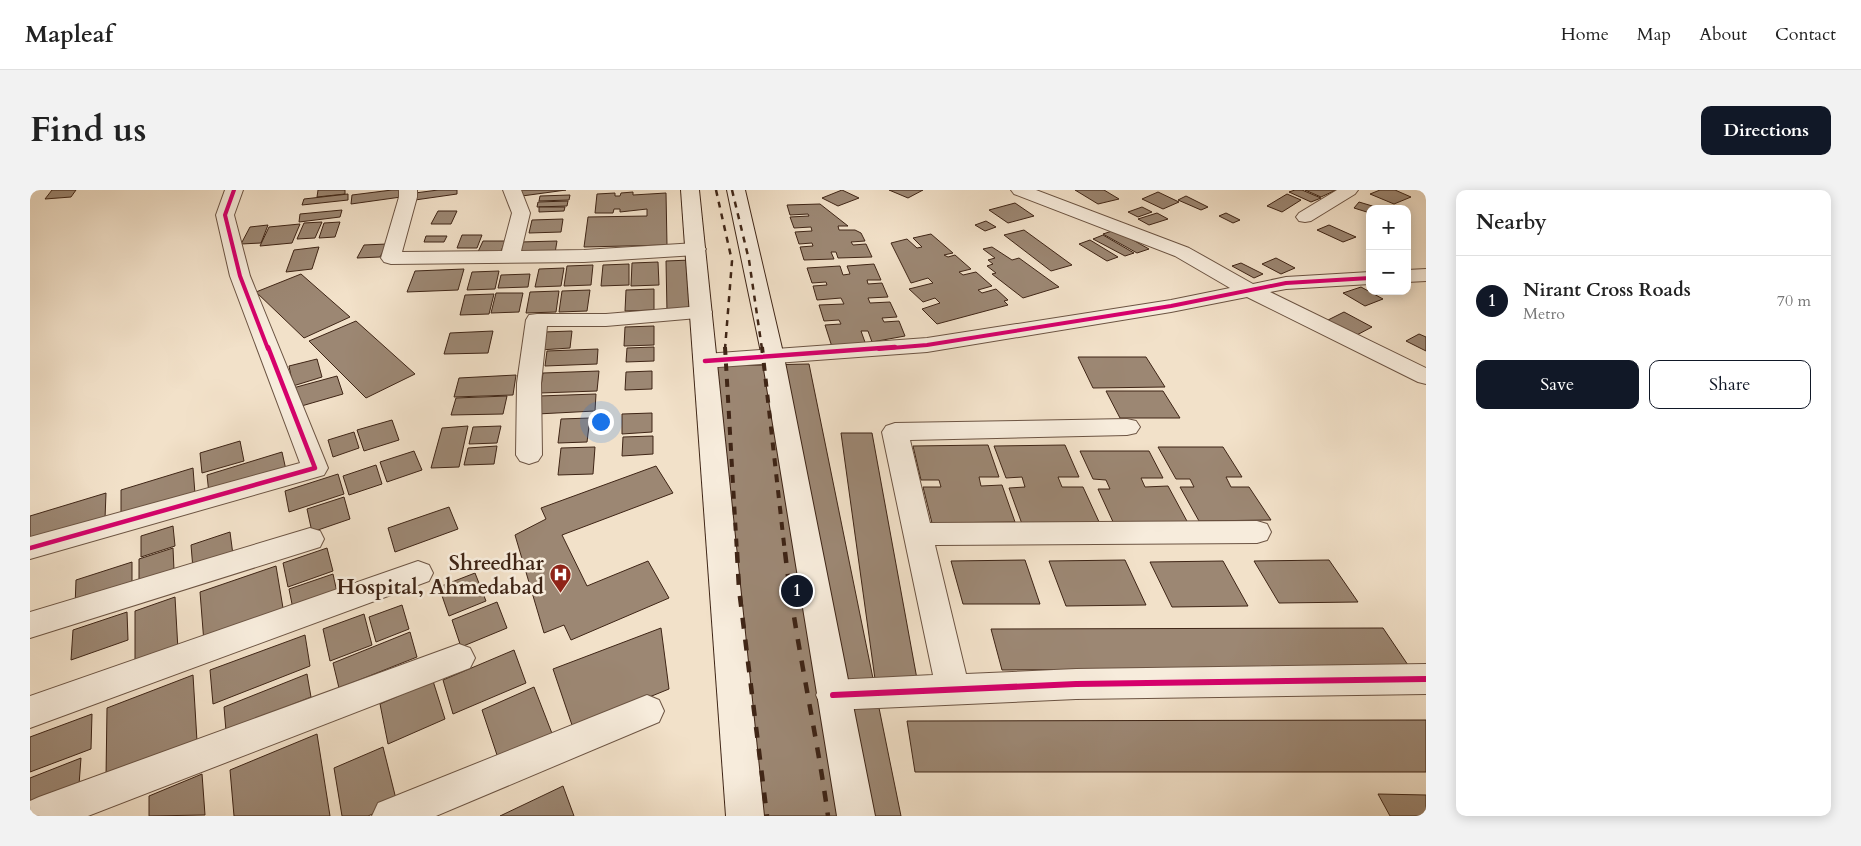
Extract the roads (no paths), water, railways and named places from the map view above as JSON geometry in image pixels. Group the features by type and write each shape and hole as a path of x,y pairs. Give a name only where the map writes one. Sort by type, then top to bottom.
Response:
{"street":[{"path":"30,548 315,468 240,276 226,215 234,190"},
{"path":"408,190 408,197 391,258 584,256 696,249"},
{"path":"510,257 521,213 512,190"},
{"path":"690,190 745,816"},
{"path":"736,190 773,357 856,816"},
{"path":"1020,190 1182,252 1249,290 1426,377"},
{"path":"1305,217 1349,190"},
{"path":"1411,276 1426,275"},
{"path":"706,361 927,345 1171,306 1286,283 1366,278"},
{"path":"530,455 529,383 536,320 606,320 701,312"},
{"path":"953,690 895,432 1127,427"},
{"path":"918,534 1258,532"},
{"path":"30,625 310,539"},
{"path":"30,712 418,574"},
{"path":"40,816 459,658"},
{"path":"833,695 1086,684 1426,679"},
{"path":"391,816 647,711"}],"railway":[{"path":"716,190 732,261 725,348"},
{"path":"732,190 749,260 762,349"},
{"path":"762,347 785,553"},
{"path":"725,348 737,553"},
{"path":"737,552 739,589 767,816"},
{"path":"785,552 794,618 828,816"}],"place":[{"name":"Nirant Cross Roads","path":"797,591"},
{"name":"Shreedhar Hospital, Ahmedabad","path":"560,594"}]}
